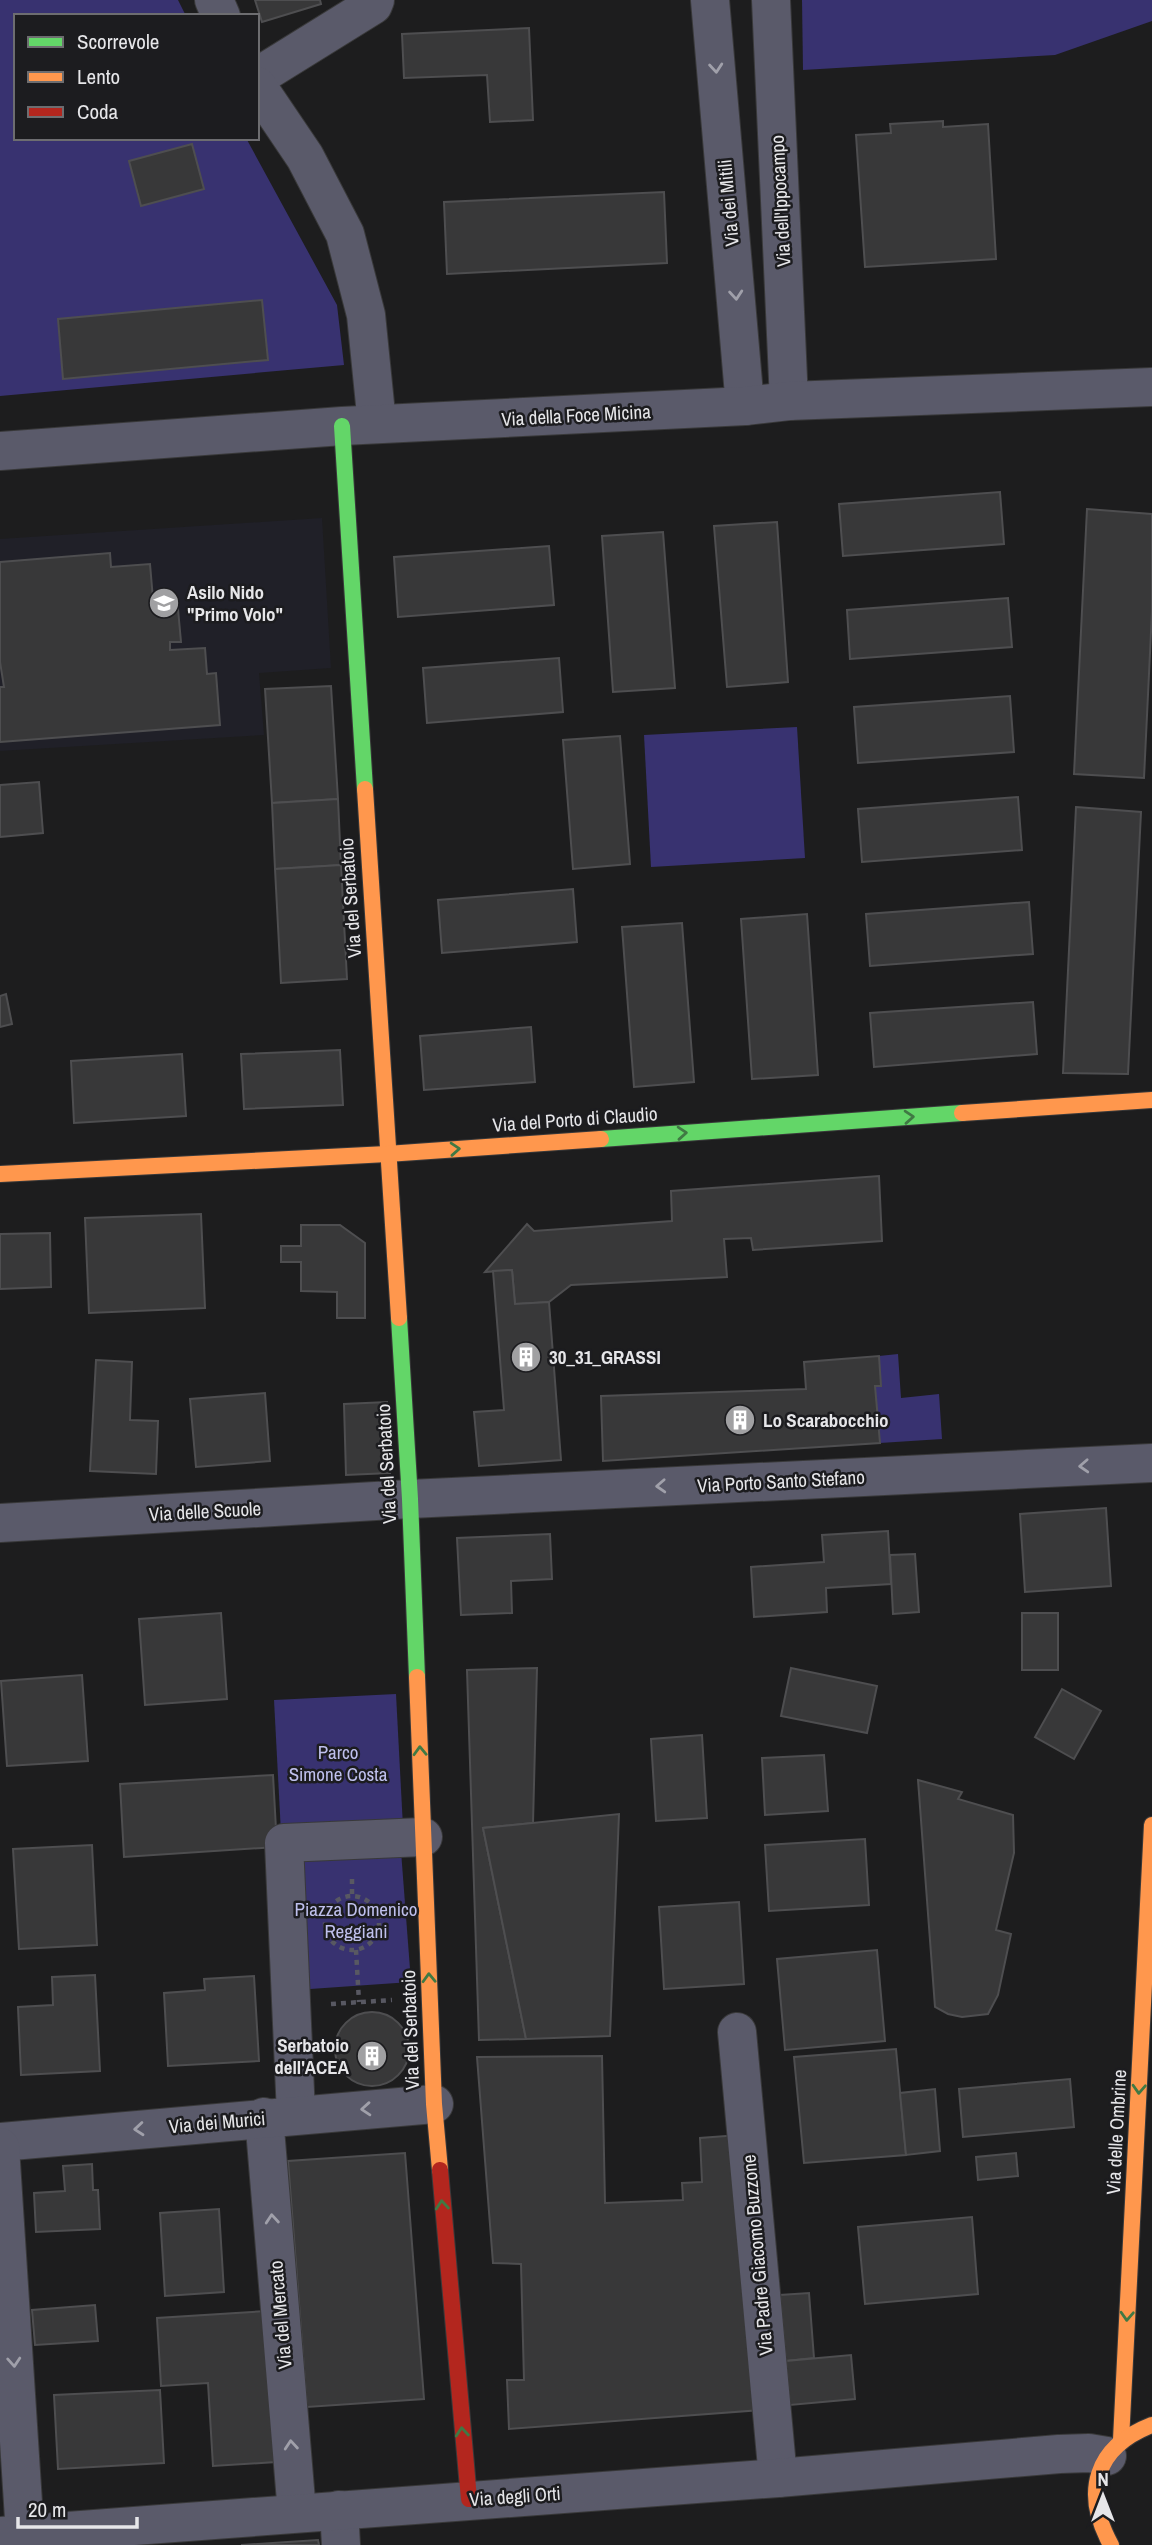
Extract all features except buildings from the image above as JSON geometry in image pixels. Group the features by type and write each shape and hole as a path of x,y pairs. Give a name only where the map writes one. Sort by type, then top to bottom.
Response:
{"street":[{"path":"259,76 373,5 375,0"},
{"name":"Via dei Mitili","path":"710,0 745,406"},
{"name":"Via dell'Ippocampo","path":"771,0 789,401"},
{"path":"259,89 305,157 345,234 366,315 359,426"},
{"name":"Via della Foce Micina","path":"0,451 359,426 745,406 789,401 1152,387"},
{"name":"Via del Serbatoio","path":"359,426 387,1154 410,1499 434,2104 469,2500"},
{"name":"Via del Porto di Claudio","path":"0,1174 387,1154 1152,1100"},
{"name":"Via Porto Santo Stefano","path":"410,1499 1152,1463"},
{"name":"Via delle Scuole","path":"0,1522 410,1499"},
{"name":"Via delle Ombrine","path":"1111,2545 1097,2519 1108,2461 1152,1825"},
{"path":"280,2116 291,2007 284,1843 423,1837"},
{"name":"Via Padre Giacomo Buzzone","path":"737,2032 778,2478"},
{"name":"Via dei Murici","path":"0,2145 280,2116 434,2104"},
{"name":"Via del Mercato","path":"280,2116 297,2513"},
{"path":"0,2145 13,2535"},
{"path":"1108,2461 1133,2432 1152,2426"},
{"name":"Via degli Orti","path":"13,2535 297,2513 340,2528 469,2500 1075,2453 1108,2461"}],"path":[{"path":"349,1896 369,1902 378,1917 376,1936 370,1943 356,1950 340,1948 332,1942 326,1934 324,1921 332,1905 349,1896"},
{"path":"356,1950 359,2002"},
{"path":"291,2007 430,1997"}],"shaded area":[{"name":"Asilo Nido \"Primo Volo\"","path":"322,518 331,668 259,673 264,735 0,751 0,539"}],"green space":[{"path":"0,0 178,0 185,14 14,14 14,140 247,140 337,305 344,365 0,396"},
{"path":"802,0 1152,0 1152,21 1055,55 803,70"},
{"path":"797,727 805,858 651,867 644,735"},
{"name":"Lo Scarabocchio","path":"898,1354 901,1398 939,1394 942,1439 880,1443 875,1386 881,1386 879,1356"},
{"name":"Parco Simone Costa","path":"396,1694 403,1827 281,1833 274,1700"},
{"name":"Piazza Domenico Reggiani","path":"401,1851 411,1982 310,1989 300,1858"}],"traffic: fast":[{"path":"342,426 365,789"},
{"path":"601,1139 962,1113"},
{"path":"399,1318 417,1677"}],"traffic: slow":[{"path":"365,789 399,1318"},
{"path":"962,1113 1152,1100"},
{"path":"0,1174 387,1154 601,1139"},
{"path":"417,1677 434,2104 440,2170"},
{"path":"1121,2440 1152,1825"},
{"path":"1111,2545 1097,2507 1099,2473 1117,2446 1152,2425"}],"traffic: jam":[{"path":"440,2170 469,2499"}],"place":[{"name":"Asilo Nido \"Primo Volo\"","path":"164,603"},
{"name":"30_31_GRASSI","path":"526,1357"},
{"name":"Lo Scarabocchio","path":"740,1420"},
{"name":"Serbatoio dell'ACEA","path":"372,2056"}]}
